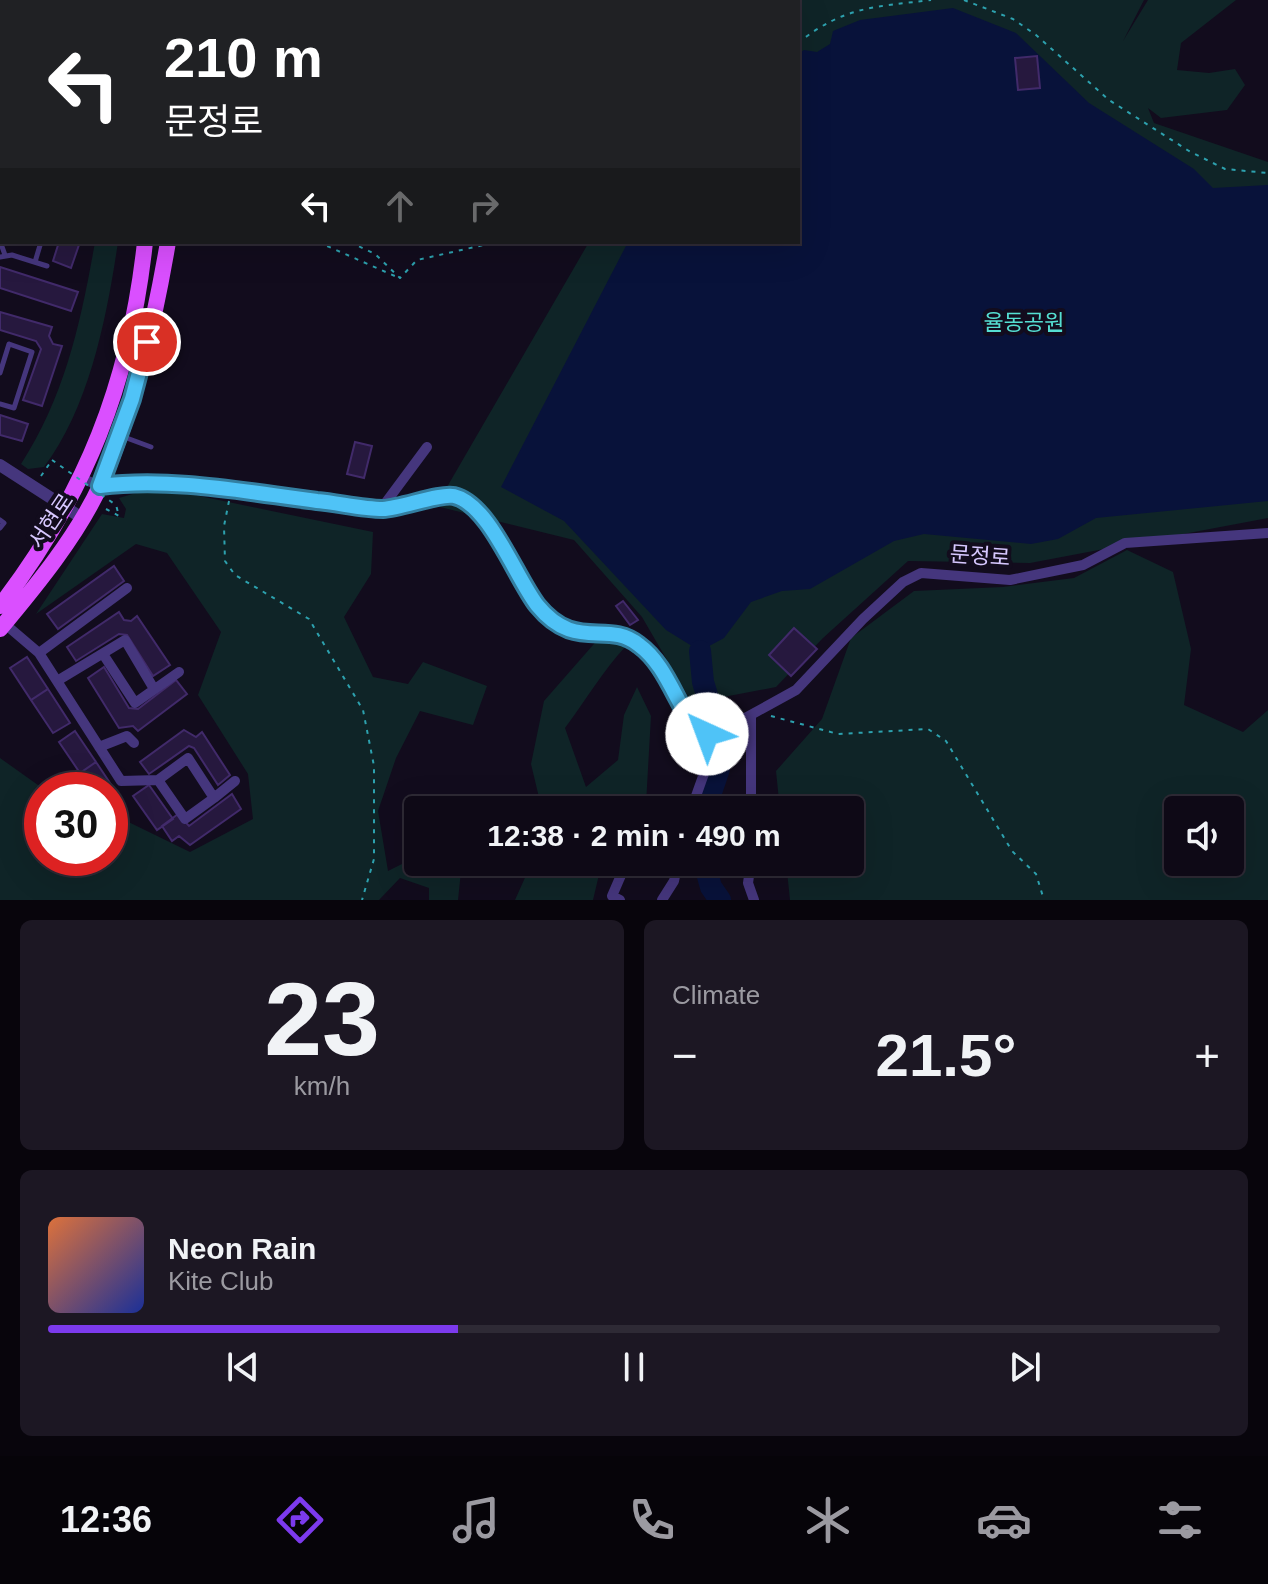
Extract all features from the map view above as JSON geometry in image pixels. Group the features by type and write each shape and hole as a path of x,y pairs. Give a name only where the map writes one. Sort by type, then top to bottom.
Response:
{"main road":[{"name":"서현로","path":"0,606 67,508 104,431 128,344 145,244"},
{"name":"서현로","path":"2,626 82,518 100,486 147,342 168,244"}],"street":[{"path":"381,509 427,447"},
{"path":"0,465 82,518"},
{"path":"81,478 100,486 153,482 381,509 452,495 476,507 515,571 556,625 572,633 618,636 637,642 650,654 704,734 706,768 696,796"},
{"name":"문정로","path":"704,734 738,722 796,690 863,619 903,582 921,573 1010,580 1083,565 1125,543 1268,533"},
{"path":"39,653 127,588"},
{"path":"2,626 39,653 121,781 158,780 188,758 214,798"},
{"path":"57,681 125,640 154,689"},
{"path":"103,654 135,703 179,672"},
{"path":"751,796 754,714"},
{"path":"99,747 127,736 134,743"},
{"path":"158,780 185,819 235,781"},
{"path":"620,900 612,896 621,876"},
{"path":"662,900 675,876"},
{"path":"749,876 748,883 754,900"}],"lane":[{"path":"35,262 40,244"},
{"path":"3,256 47,266"},
{"path":"0,373 3,355 9,344 32,352 14,408 0,404"},
{"path":"119,435 151,447"},
{"path":"0,520 4,523 0,528"}],"path":[{"path":"800,42 840,14 865,6 931,0"},
{"path":"964,0 1013,19 1036,35 1109,100 1189,151 1225,169 1268,173"},
{"path":"323,244 400,278"},
{"path":"354,244 375,254 400,278"},
{"path":"400,278 417,260 488,244"},
{"path":"32,487 52,460 116,505 119,516 105,509"},
{"path":"231,491 224,526 225,561 235,575 309,619 363,710 374,766 374,859 362,900"},
{"path":"754,714 838,734 928,729 946,741 1012,851 1036,874 1044,900"}],"green space":[{"name":"율동공원","path":"800,0 1144,0 1123,41 1148,0 1236,0 1181,43 1177,70 1209,73 1235,69 1245,85 1227,110 1161,118 1148,108 1154,123 1268,162 1268,518 1030,563 908,561 823,638 776,687 692,703 642,617 574,540 436,506 588,244 800,244"},
{"path":"95,244 118,244 102,330 85,389 60,443 44,467 28,469 21,464 60,385 84,301"},
{"path":"156,487 373,532 371,574 344,617 373,677 408,684 423,662 487,686 473,725 420,711 396,758 378,811 388,871 404,863 404,876 461,876 458,900 429,900 429,888 400,878 379,900 0,900 0,758 24,775 24,876 128,876 128,822 190,852 253,819 248,774 198,695 221,632 167,553 136,544 36,614 102,514 124,518 126,509 119,498"},
{"path":"1127,550 1173,572 1191,649 1184,705 1243,732 1268,710 1268,900 790,900 787,876 864,876 864,796 779,796 776,771 822,719 851,638 914,591 1003,587 1074,578"},
{"path":"600,637 626,646 565,728 586,787 618,760 624,715 637,687 651,716 646,796 539,796 531,764 544,701"},
{"path":"526,876 599,876 593,900 515,900"}],"shaded area":[{"name":"율동공원","path":"953,8 1016,33 1089,103 1194,169 1213,188 1268,185 1268,501 1096,518 1058,539 1031,544 924,534 894,541 810,589 782,591 751,602 724,638 700,651 666,630 564,521 501,487 627,244 800,244 800,53 804,50 817,52 830,44 833,31 860,20"}],"building":[{"path":"1037,56 1040,88 1018,90 1015,58"},
{"path":"58,244 79,244 71,268 53,261"},
{"path":"0,267 78,292 71,311 0,288"},
{"path":"0,312 52,327 49,336 53,344 62,346 42,406 23,400 41,349 36,341 0,330"},
{"path":"0,415 28,424 22,441 0,435"},
{"path":"355,442 372,446 364,478 347,474"},
{"path":"114,566 124,581 58,629 47,614"},
{"path":"623,601 638,620 630,625 616,606"},
{"path":"119,612 124,620 131,621 137,616 170,665 153,676 127,635 119,634 76,661 67,647"},
{"path":"794,628 817,649 791,676 769,655"},
{"path":"27,657 48,689 31,700 10,668"},
{"path":"104,667 129,708 138,709 176,680 187,694 138,731 133,726 119,728 88,678"},
{"path":"48,689 70,723 53,733 31,700"},
{"path":"184,730 196,737 202,732 230,775 218,785 194,748 189,746 149,774 140,762"},
{"path":"75,731 96,762 79,772 59,742"},
{"path":"96,762 103,772 81,772"},
{"path":"149,785 173,819 157,830 133,796"},
{"path":"232,794 241,809 190,845 179,836 172,841 162,826 178,814 189,826"}],"waterway":[{"path":"700,651 703,682 721,741 719,769 710,796"},
{"path":"708,876 720,900"}],"route":[{"path":"147,342 132,399 100,486 153,482 381,509 415,505 452,495 476,507 537,604 556,625 572,633 618,636 637,642 650,654 690,723 700,734 707,734"}]}
